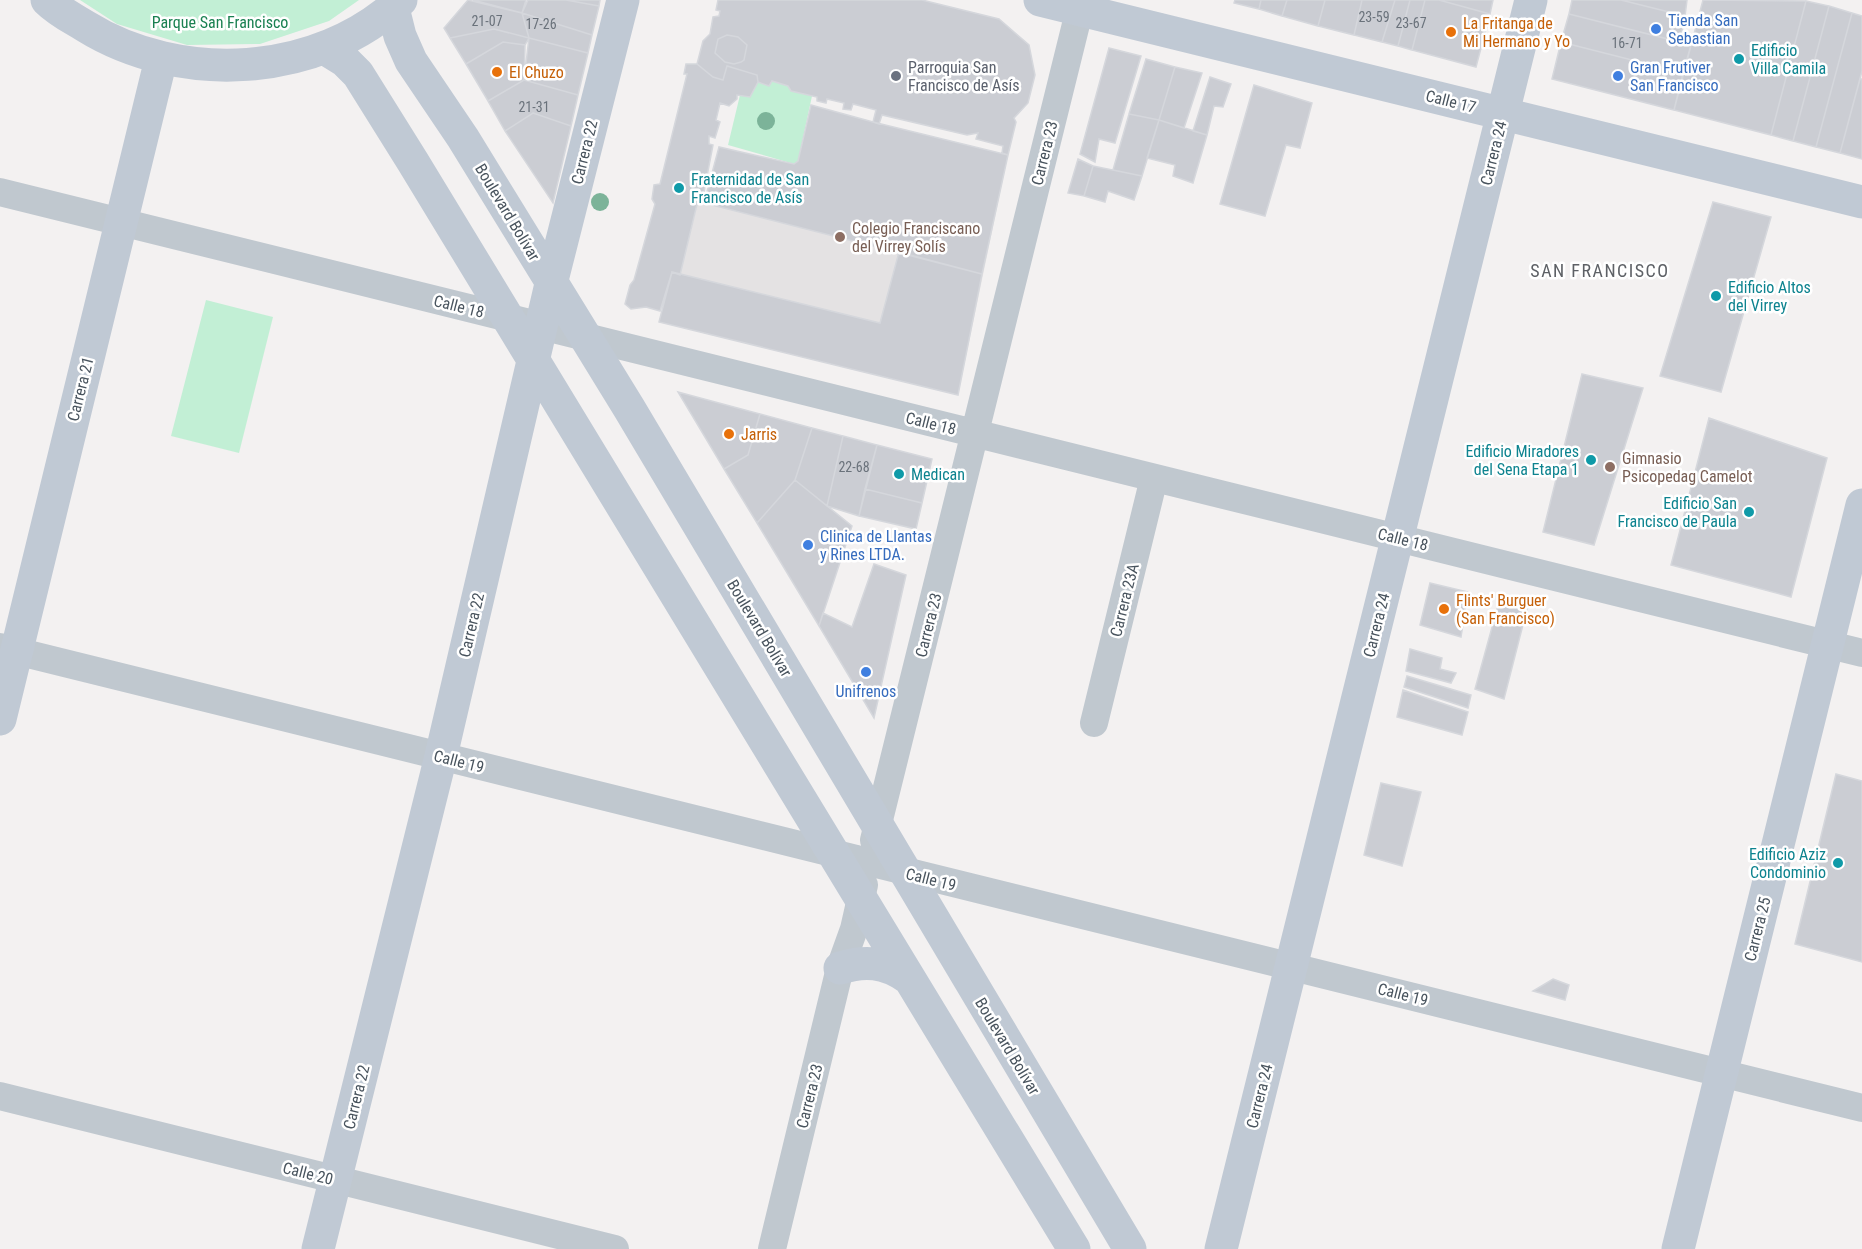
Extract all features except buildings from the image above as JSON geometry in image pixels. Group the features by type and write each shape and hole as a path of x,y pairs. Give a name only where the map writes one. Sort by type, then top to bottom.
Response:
{"street":[{"path":"47,0 55,8 105,39 161,59 216,66 271,62 324,48 356,32 397,4"},
{"name":"Carrera 22","path":"318,1249 441,756 551,284 623,0"},
{"name":"Calle 17","path":"1040,0 1081,5 1503,114 1862,202"},
{"name":"Carrera 24","path":"1221,1249 1531,0"},
{"name":"Boulevard Bolívar","path":"397,4 400,36 411,61 463,138 551,284 586,337 1130,1249"},
{"name":"Carrera 23","path":"772,1249 840,968 854,928 1081,5"},
{"path":"324,48 345,61 358,74 1074,1249"},
{"name":"Carrera 21","path":"0,719 8,649 121,222 161,59"},
{"name":"Calle 18","path":"0,192 1862,653"},
{"name":"Carrera 23A","path":"1094,723 1154,478"},
{"name":"Carrera 25","path":"1678,1249 1862,505"},
{"name":"Calle 19","path":"8,649 1862,1108"},
{"path":"840,968 862,962 873,962 907,977"},
{"name":"Calle 20","path":"0,1096 615,1249"}],"shaded area":[{"name":"Colegio Franciscano del Virrey Solís","path":"811,105 1008,155 958,395 659,322 672,272 680,274 698,202 704,203 719,147 794,164 798,161"}],"green space":[{"name":"Parque San Francisco","path":"80,0 359,0 329,21 260,44 187,45 117,24"},
{"path":"772,81 788,86 791,91 812,96 798,161 794,164 728,145 740,95 750,97 758,82 769,86"},
{"path":"206,300 273,317 239,453 171,436"}],"place":[{"name":"Tienda San Sebastian","path":"1656,29"},
{"name":"La Fritanga de Mi Hermano y Yo","path":"1451,32"},
{"name":"Edificio Villa Camila","path":"1739,59"},
{"name":"El Chuzo","path":"497,72"},
{"name":"Parroquia San Francisco de Asís","path":"896,76"},
{"name":"Gran Frutiver San Francisco","path":"1618,76"},
{"name":"Fraternidad de San Francisco de Asís","path":"679,188"},
{"name":"Colegio Franciscano del Virrey Solís","path":"840,237"},
{"name":"Edificio Altos del Virrey","path":"1716,296"},
{"name":"Jarris","path":"729,434"},
{"name":"Edificio Miradores del Sena Etapa 1","path":"1591,460"},
{"name":"Gimnasio Psicopedag Camelot","path":"1610,467"},
{"name":"Medican","path":"899,474"},
{"name":"Edificio San Francisco de Paula","path":"1749,512"},
{"name":"Clinica de Llantas y Rines LTDA.","path":"808,545"},
{"name":"Flints' Burguer (San Francisco)","path":"1444,609"},
{"name":"Unifrenos","path":"866,672"},
{"name":"Edificio Aziz Condominio","path":"1838,863"}],"district":[{"name":"SAN FRANCISCO","path":"1600,271"}]}
